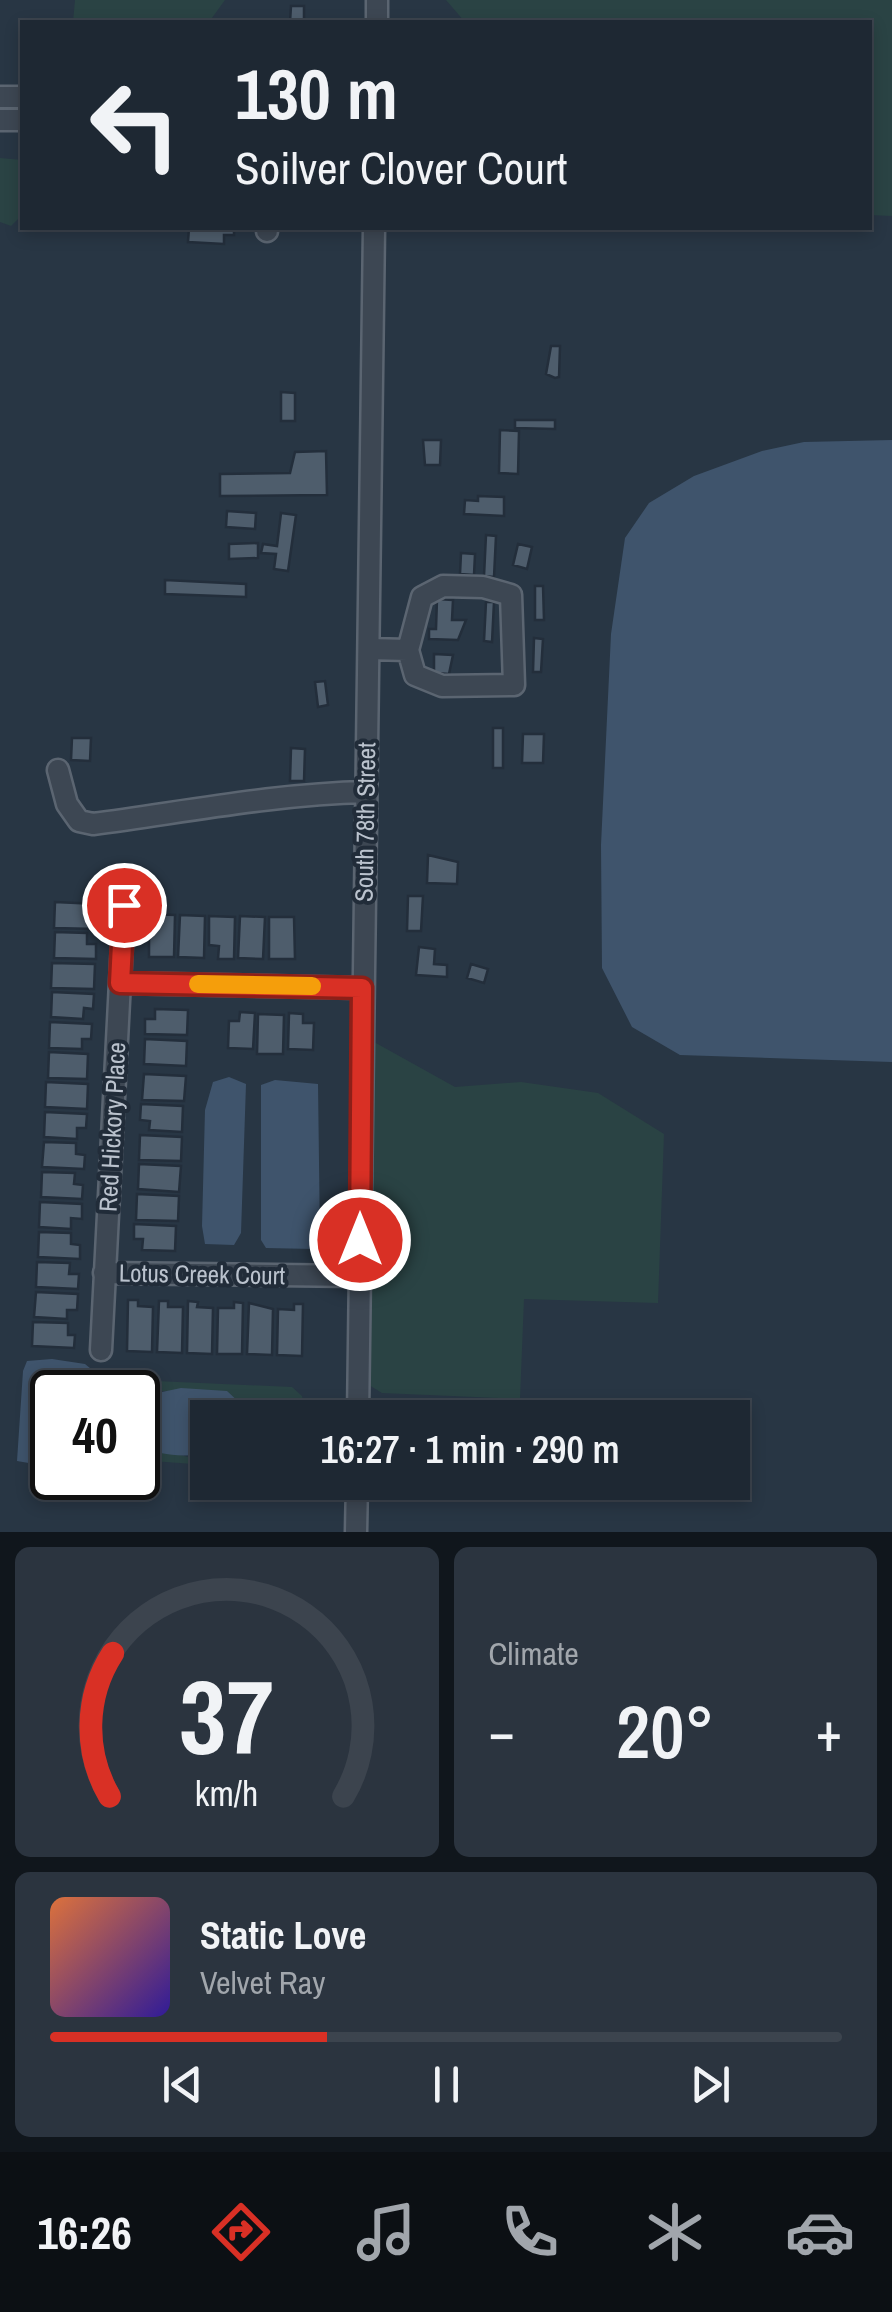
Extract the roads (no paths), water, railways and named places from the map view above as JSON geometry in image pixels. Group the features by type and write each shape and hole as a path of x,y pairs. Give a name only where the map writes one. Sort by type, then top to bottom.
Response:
{"street":[{"name":"South 78th Street","path":"358,1400 374,230"},
{"path":"483,587 511,595 514,686 442,686 427,681 414,675 408,650 422,597 432,588 483,587"},
{"path":"368,649 408,650"},
{"path":"58,770 67,804 79,821 93,824 258,804 305,792 366,792"},
{"name":"Red Hickory Place","path":"101,1350 124,905"},
{"path":"120,983 362,988"},
{"name":"Lotus Creek Court","path":"104,1272 360,1276"},
{"path":"356,1532 357,1500"}],"water":[{"path":"892,440 892,1062 680,1055 632,1027 602,968 601,845 611,634 625,538 649,503 694,476 762,451 804,442"},
{"path":"229,1077 246,1084 241,1233 234,1245 205,1244 205,1110 213,1082"},
{"path":"275,1080 318,1084 320,1240 314,1249 266,1248 261,1240 261,1085"},
{"path":"52,1359 85,1364 92,1370 30,1370 30,1463 17,1461 27,1361"},
{"path":"181,1388 227,1391 237,1400 190,1400 190,1455 174,1455 160,1453 160,1392"}]}
